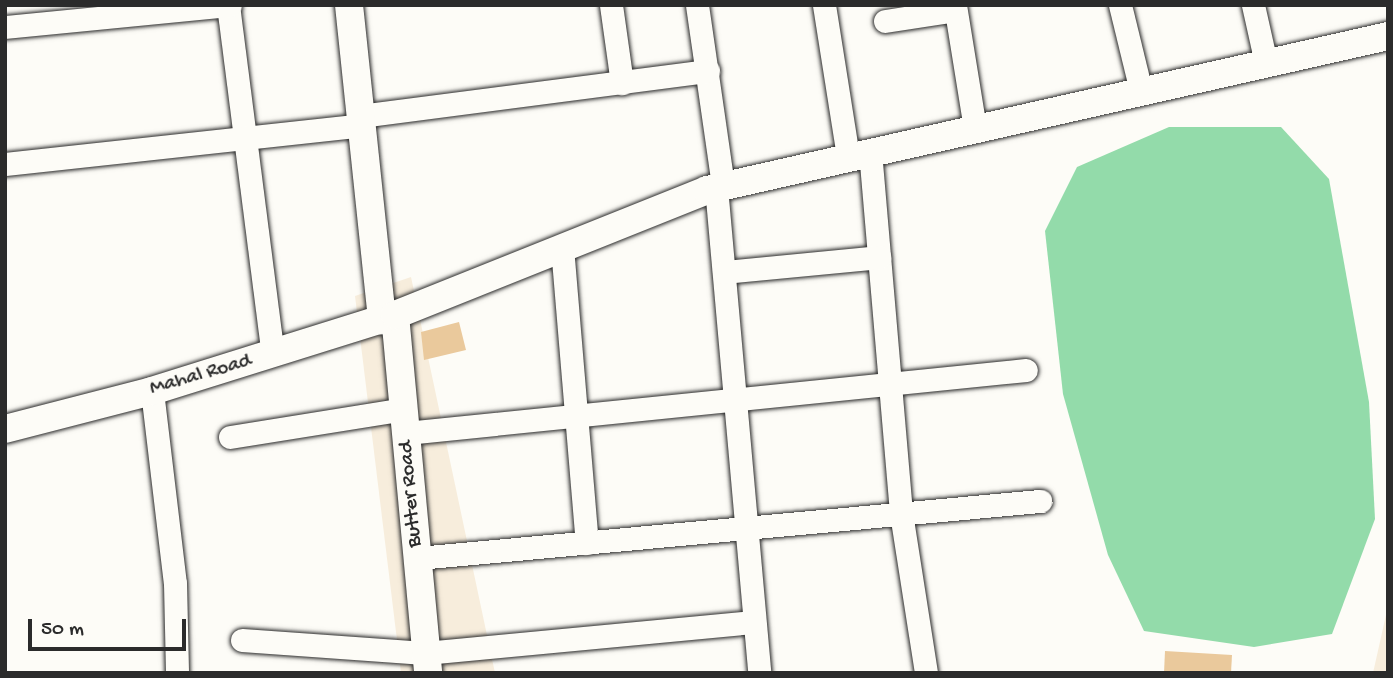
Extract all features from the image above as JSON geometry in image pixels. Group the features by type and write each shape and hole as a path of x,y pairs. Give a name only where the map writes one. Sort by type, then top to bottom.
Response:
{"street":[{"path":"5,27 38,15 229,5 273,354"},
{"name":"Butter Road","path":"349,5 361,121 405,421 427,663"},
{"path":"611,5 622,83"},
{"path":"697,5 708,71 719,186 759,673"},
{"path":"824,5 859,153 879,257 901,513 926,673"},
{"path":"1120,5 1141,91"},
{"path":"1253,5 1266,63"},
{"path":"885,21 955,8 975,129"},
{"name":"Mahal Road","path":"5,429 152,391 389,317 719,186 1388,36"},
{"path":"5,164 244,138 708,71"},
{"path":"562,247 587,542"},
{"path":"724,272 879,257"},
{"path":"230,437 405,421 576,415 1026,370"},
{"path":"152,391 175,583 177,673"},
{"path":"418,558 1040,500"},
{"path":"242,640 427,663 754,622"}],"shaded area":[{"path":"411,277 495,673 401,673 355,296"},
{"path":"1388,606 1388,673 1373,673"}],"green space":[{"path":"1169,127 1281,127 1329,179 1369,402 1375,519 1332,634 1254,647 1144,631 1108,555 1063,394 1045,231 1077,167"}],"building":[{"path":"459,322 466,350 424,360 421,332"},
{"path":"1165,651 1232,655 1231,673 1164,673"}]}
